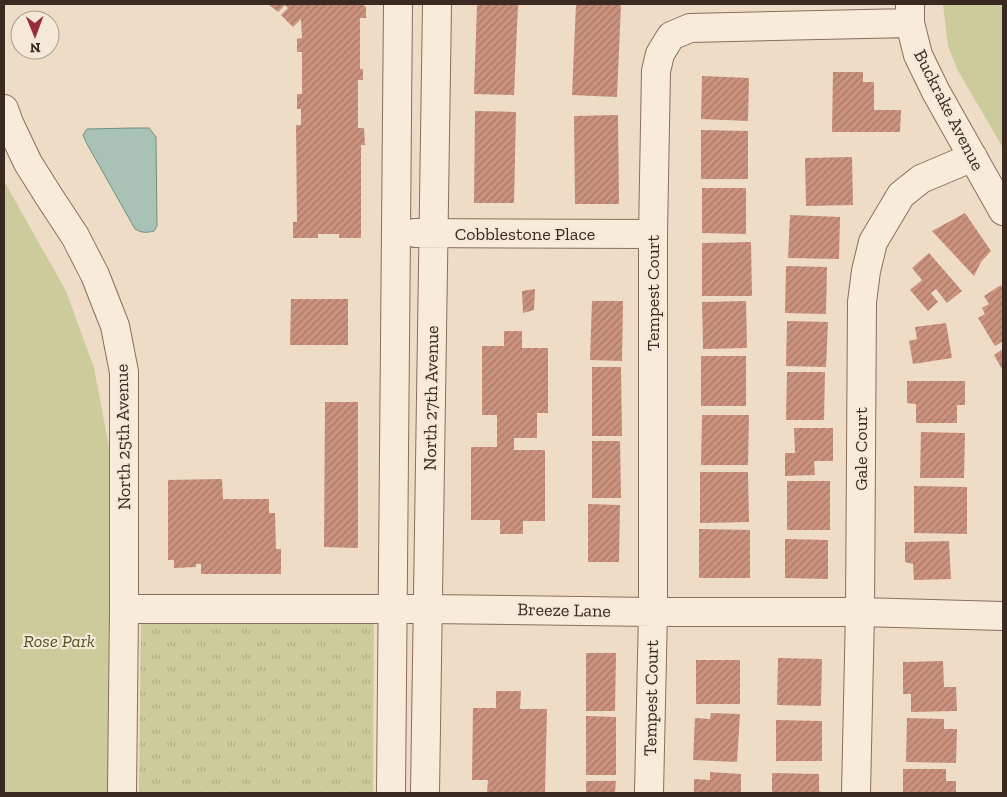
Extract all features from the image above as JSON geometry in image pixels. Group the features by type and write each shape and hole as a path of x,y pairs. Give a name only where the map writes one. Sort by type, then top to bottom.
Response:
{"street":[{"name":"North 27th Avenue","path":"391,793 398,4"},
{"name":"North 27th Avenue","path":"425,793 437,4"},
{"name":"Buckrake Avenue","path":"910,13 918,55 936,92 1003,211"},
{"name":"Tempest Court","path":"649,793 653,612 653,234 656,71 660,54 671,36 690,28 910,13"},
{"name":"North 25th Avenue","path":"4,109 28,162 75,236 95,276 115,326 124,372 122,793"},
{"name":"Gale Court","path":"856,793 860,612 862,302 866,271 873,242 901,195 920,179 973,157"},
{"name":"Cobblestone Place","path":"396,233 653,234"},
{"name":"Breeze Lane","path":"124,610 428,609 860,612 1003,616"}],"green space":[{"path":"943,4 1003,4 1003,148 957,69 948,46"},
{"name":"Rose Park","path":"4,181 66,291 94,368 109,447 115,607 113,793 4,793"},
{"path":"141,620 374,623 373,793 139,793"}],"shaded area":[{"path":"149,128 156,137 157,226 154,231 142,232 135,229 83,135 87,129"}],"building":[{"path":"268,4 362,4 366,7 366,18 360,18 360,69 363,69 363,80 358,80 358,128 364,128 365,145 361,145 361,238 339,238 339,234 318,234 318,238 293,238 293,222 297,222 296,125 301,125 301,109 297,109 297,94 302,94 302,52 297,52 297,39 302,38 301,19 293,27 281,15 288,8 285,5 278,12"},
{"path":"477,4 518,4 514,95 474,94"},
{"path":"576,4 621,4 617,97 572,95"},
{"path":"833,72 863,72 863,82 874,82 874,110 901,110 900,132 832,132"},
{"path":"702,76 749,78 748,121 701,119"},
{"path":"475,111 516,112 514,203 474,203"},
{"path":"618,115 619,204 575,204 574,116"},
{"path":"701,130 748,131 748,179 701,179"},
{"path":"852,157 853,205 806,206 805,158"},
{"path":"702,188 746,188 746,234 702,233"},
{"path":"965,213 991,251 981,262 974,276 932,231"},
{"path":"790,215 840,217 839,259 788,258"},
{"path":"751,242 752,296 702,296 702,243"},
{"path":"929,253 962,291 947,303 936,289 931,293 938,302 928,311 910,290 922,280 912,268"},
{"path":"786,266 827,267 826,314 785,313"},
{"path":"1001,285 1003,289 1003,341 995,346 978,318 985,314 982,308 989,304 984,296"},
{"path":"535,289 534,310 523,313 522,291"},
{"path":"291,299 348,299 348,345 290,345"},
{"path":"592,301 623,301 622,361 590,360"},
{"path":"746,301 747,348 703,349 702,302"},
{"path":"787,321 828,322 826,367 786,366"},
{"path":"946,323 952,358 913,364 909,341 917,339 915,327"},
{"path":"504,331 522,331 522,348 548,348 548,413 537,413 537,438 514,438 514,450 545,450 545,521 523,521 523,534 500,534 500,520 471,520 471,447 497,447 497,415 482,415 482,346 504,346"},
{"path":"1003,349 1003,371 994,355"},
{"path":"701,356 746,356 746,406 701,406"},
{"path":"592,367 621,367 622,436 592,436"},
{"path":"787,372 825,372 824,420 786,420"},
{"path":"907,381 965,381 965,405 957,405 957,423 916,423 916,404 907,403"},
{"path":"325,402 358,402 358,548 324,547"},
{"path":"702,415 749,415 748,465 701,465"},
{"path":"794,428 833,428 833,461 814,461 815,475 785,476 785,453 795,453"},
{"path":"921,432 965,433 964,478 920,478"},
{"path":"592,441 620,441 621,498 592,498"},
{"path":"700,472 748,472 749,522 700,523"},
{"path":"222,479 223,499 269,499 269,513 275,513 276,549 281,549 281,574 201,574 201,564 196,564 196,567 174,568 174,560 168,560 168,480"},
{"path":"787,481 830,481 830,530 787,530"},
{"path":"914,486 967,487 967,534 914,533"},
{"path":"588,504 620,505 619,562 588,562"},
{"path":"699,529 750,530 750,578 699,578"},
{"path":"785,539 828,540 828,579 785,578"},
{"path":"949,541 951,579 914,580 913,564 905,562 905,542"},
{"path":"586,653 616,653 615,711 586,711"},
{"path":"778,658 822,659 821,706 777,705"},
{"path":"696,660 740,660 740,704 696,704"},
{"path":"943,661 944,687 956,687 957,711 911,712 911,694 903,694 903,662"},
{"path":"496,691 521,691 520,709 547,709 545,793 487,793 488,780 472,780 473,708 496,708"},
{"path":"711,713 740,714 737,762 693,760 695,718 710,719"},
{"path":"586,716 616,717 616,775 586,775"},
{"path":"907,718 944,719 944,729 957,729 956,763 906,762"},
{"path":"776,720 822,721 822,761 776,761"},
{"path":"903,769 946,769 946,781 956,781 956,793 903,793"},
{"path":"710,772 741,774 741,793 694,793 694,779 710,780"},
{"path":"772,773 819,774 819,791 824,793 772,793"},
{"path":"586,781 616,781 615,793 586,793"}]}
